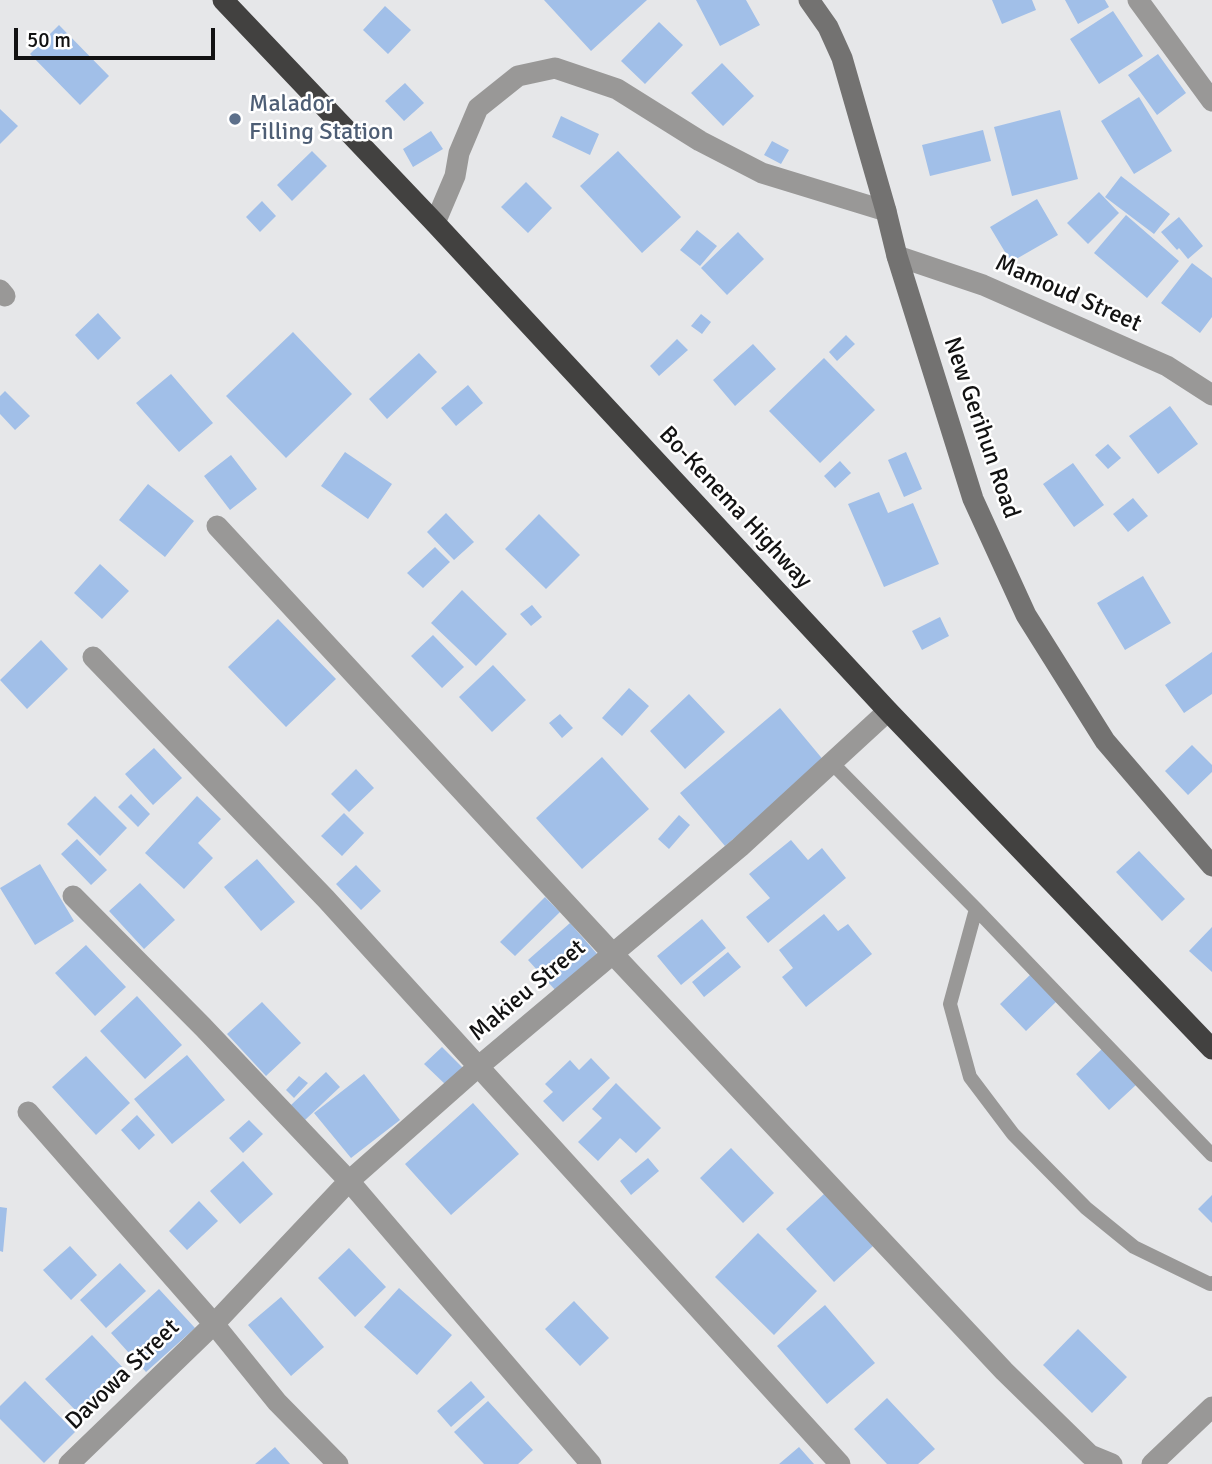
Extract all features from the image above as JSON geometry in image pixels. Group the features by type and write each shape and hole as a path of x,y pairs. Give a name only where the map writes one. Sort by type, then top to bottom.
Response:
{"highway":[{"name":"Bo-Kenema Highway","path":"223,0 435,223 888,711 1212,1049"}],"street":[{"name":"New Gerihun Road","path":"809,0 828,27 842,58 897,256 973,499 1026,615 1105,741 1212,866"},
{"path":"1138,0 1212,101"},
{"path":"435,223 455,176 459,153 478,108 518,76 555,68 617,89 699,141 762,173 886,211"},
{"name":"Mamoud Street","path":"897,256 983,285 1167,366 1212,395"},
{"path":"218,526 613,954 1004,1371 1090,1455 1112,1464"},
{"path":"93,657 326,900 840,1464"},
{"name":"Makieu Street","path":"214,1324 349,1181 478,1067 740,847 888,711"},
{"path":"74,896 349,1181 591,1464"},
{"path":"28,1112 214,1324 277,1402 338,1464"},
{"name":"Davowa Street","path":"69,1464 214,1324"},
{"path":"1152,1464 1212,1407"}],"lane":[{"path":"832,763 1212,1155"},
{"path":"976,909 950,1004 970,1077 1013,1134 1086,1208 1134,1247 1212,1283"}],"building":[{"path":"544,0 647,0 591,51"},
{"path":"696,0 746,0 760,25 720,46"},
{"path":"992,0 1032,0 1036,10 1002,24"},
{"path":"1065,0 1105,0 1109,7 1078,24"},
{"path":"385,6 411,30 388,54 363,30"},
{"path":"1113,11 1143,56 1099,84 1070,39"},
{"path":"659,22 683,45 645,84 621,61"},
{"path":"59,25 109,76 80,105 30,54"},
{"path":"1158,54 1186,93 1157,115 1128,75"},
{"path":"722,63 754,96 723,126 691,93"},
{"path":"405,83 424,103 404,121 385,101"},
{"path":"1139,97 1172,151 1134,174 1101,121"},
{"path":"0,109 18,126 0,144"},
{"path":"1060,110 1078,179 1012,196 994,127"},
{"path":"561,116 599,134 590,155 552,137"},
{"path":"983,130 991,161 930,176 922,145"},
{"path":"431,131 443,149 413,167 403,149"},
{"path":"772,141 789,150 781,164 764,155"},
{"path":"312,151 327,166 292,201 277,185"},
{"path":"618,151 681,217 642,253 580,186"},
{"path":"1121,176 1170,214 1154,234 1105,197"},
{"path":"526,182 552,208 528,233 501,207"},
{"path":"1099,192 1119,213 1088,244 1067,223"},
{"path":"1037,199 1058,235 1011,262 990,227"},
{"path":"262,201 276,216 260,232 246,217"},
{"path":"1126,215 1179,261 1147,298 1094,253"},
{"path":"1179,217 1203,246 1188,259 1161,232"},
{"path":"697,230 717,246 700,266 680,250"},
{"path":"738,232 764,259 727,295 701,268"},
{"path":"1192,263 1212,278 1212,317 1200,333 1161,303"},
{"path":"98,313 121,338 98,360 75,335"},
{"path":"701,314 711,322 702,334 691,326"},
{"path":"293,332 352,394 286,458 226,396"},
{"path":"846,335 855,344 837,361 829,352"},
{"path":"677,339 688,350 659,376 650,366"},
{"path":"753,344 776,369 735,406 713,380"},
{"path":"419,353 437,372 387,419 369,399"},
{"path":"824,358 875,410 820,463 769,411"},
{"path":"171,374 213,423 179,452 136,403"},
{"path":"468,385 483,403 456,426 441,408"},
{"path":"5,391 30,416 15,430 0,414 0,396"},
{"path":"1170,406 1198,444 1158,474 1129,436"},
{"path":"1108,444 1121,458 1108,469 1095,455"},
{"path":"345,452 392,484 368,519 321,486"},
{"path":"906,452 922,489 904,497 888,460"},
{"path":"231,455 257,489 230,510 204,476"},
{"path":"840,461 851,473 835,488 824,476"},
{"path":"1073,463 1104,505 1074,527 1043,484"},
{"path":"148,484 194,521 165,557 119,520"},
{"path":"879,492 888,513 913,503 939,564 884,587 848,504"},
{"path":"1133,498 1148,516 1128,532 1113,514"},
{"path":"446,513 474,542 454,560 427,532"},
{"path":"539,514 580,555 546,589 505,549"},
{"path":"435,547 450,562 423,588 407,573"},
{"path":"100,564 129,591 102,619 74,593"},
{"path":"1143,576 1171,623 1125,650 1097,603"},
{"path":"462,590 507,634 476,666 431,623"},
{"path":"532,605 542,617 531,626 520,614"},
{"path":"940,617 949,636 922,650 912,631"},
{"path":"278,619 336,679 286,727 228,667"},
{"path":"433,635 464,667 442,688 411,656"},
{"path":"41,640 68,669 27,709 0,680"},
{"path":"1212,652 1212,694 1184,713 1165,685"},
{"path":"493,665 526,700 492,732 459,697"},
{"path":"629,688 649,706 622,736 602,718"},
{"path":"689,694 725,732 685,769 650,731"},
{"path":"780,708 825,762 725,846 680,793"},
{"path":"560,714 573,728 562,738 549,723"},
{"path":"1192,745 1212,765 1212,772 1188,795 1165,771"},
{"path":"154,748 182,778 153,805 125,774"},
{"path":"602,757 649,809 582,869 536,818"},
{"path":"356,769 374,788 349,812 331,794"},
{"path":"131,794 150,814 138,827 118,807"},
{"path":"95,796 127,828 100,856 67,824"},
{"path":"197,796 221,819 198,843 213,858 184,889 145,853"},
{"path":"344,813 364,833 342,856 321,836"},
{"path":"679,815 690,825 669,849 658,839"},
{"path":"77,839 107,870 91,885 61,854"},
{"path":"791,840 808,860 822,848 846,878 768,943 746,917 770,898 749,874"},
{"path":"1139,851 1185,899 1162,921 1116,872"},
{"path":"257,859 295,902 261,931 224,887"},
{"path":"40,864 74,921 35,945 0,888"},
{"path":"356,865 381,891 361,910 336,884"},
{"path":"140,883 175,920 144,949 109,911"},
{"path":"545,897 560,912 515,956 500,942"},
{"path":"824,914 838,931 848,924 872,954 806,1007 782,977 793,968 779,950"},
{"path":"702,919 726,948 681,985 657,956"},
{"path":"570,923 598,955 557,992 528,960"},
{"path":"1212,927 1212,972 1189,951"},
{"path":"86,945 126,987 95,1016 55,973"},
{"path":"728,952 741,967 704,997 692,982"},
{"path":"1031,974 1057,1001 1026,1031 1000,1004"},
{"path":"137,996 182,1045 145,1079 100,1031"},
{"path":"262,1002 301,1043 266,1076 227,1034"},
{"path":"442,1047 463,1068 446,1085 424,1064"},
{"path":"1103,1048 1137,1084 1109,1110 1076,1074"},
{"path":"187,1055 225,1100 172,1144 134,1099"},
{"path":"86,1056 130,1103 96,1135 52,1087"},
{"path":"591,1058 610,1078 563,1122 543,1101 553,1092 545,1084 570,1060 579,1070"},
{"path":"326,1072 340,1087 305,1120 291,1105"},
{"path":"364,1074 400,1120 351,1158 314,1113"},
{"path":"299,1076 308,1083 294,1098 286,1090"},
{"path":"616,1083 661,1128 636,1153 620,1138 598,1161 578,1142 602,1118 592,1109"},
{"path":"473,1103 519,1154 451,1215 405,1164"},
{"path":"137,1115 155,1135 139,1150 121,1130"},
{"path":"249,1120 263,1134 243,1153 229,1138"},
{"path":"731,1148 774,1193 743,1223 700,1178"},
{"path":"648,1158 659,1171 631,1195 620,1181"},
{"path":"243,1161 273,1194 240,1224 210,1191"},
{"path":"825,1193 873,1246 834,1282 786,1229"},
{"path":"1212,1195 1212,1223 1198,1209"},
{"path":"199,1201 218,1221 187,1250 169,1231"},
{"path":"0,1207 7,1208 3,1252 0,1251"},
{"path":"758,1233 817,1291 774,1335 715,1277"},
{"path":"70,1246 97,1275 71,1300 43,1270"},
{"path":"349,1248 386,1287 355,1317 318,1278"},
{"path":"120,1263 146,1291 106,1328 80,1300"},
{"path":"399,1288 452,1335 417,1375 364,1327"},
{"path":"159,1289 195,1328 146,1372 111,1333"},
{"path":"281,1297 324,1347 291,1376 248,1325"},
{"path":"574,1301 609,1338 580,1366 545,1329"},
{"path":"825,1305 875,1363 827,1404 777,1346"},
{"path":"1078,1329 1127,1377 1092,1413 1043,1365"},
{"path":"92,1335 126,1371 80,1415 45,1379"},
{"path":"25,1381 75,1432 44,1463 0,1419 0,1406"},
{"path":"471,1381 485,1397 451,1427 437,1411"},
{"path":"887,1398 935,1449 918,1464 887,1464 854,1429"},
{"path":"488,1401 533,1450 518,1464 484,1464 454,1432"},
{"path":"275,1447 290,1464 255,1464"},
{"path":"799,1447 814,1464 779,1464"}],"place":[{"name":"Malador Filling Station","path":"235,119"}]}
